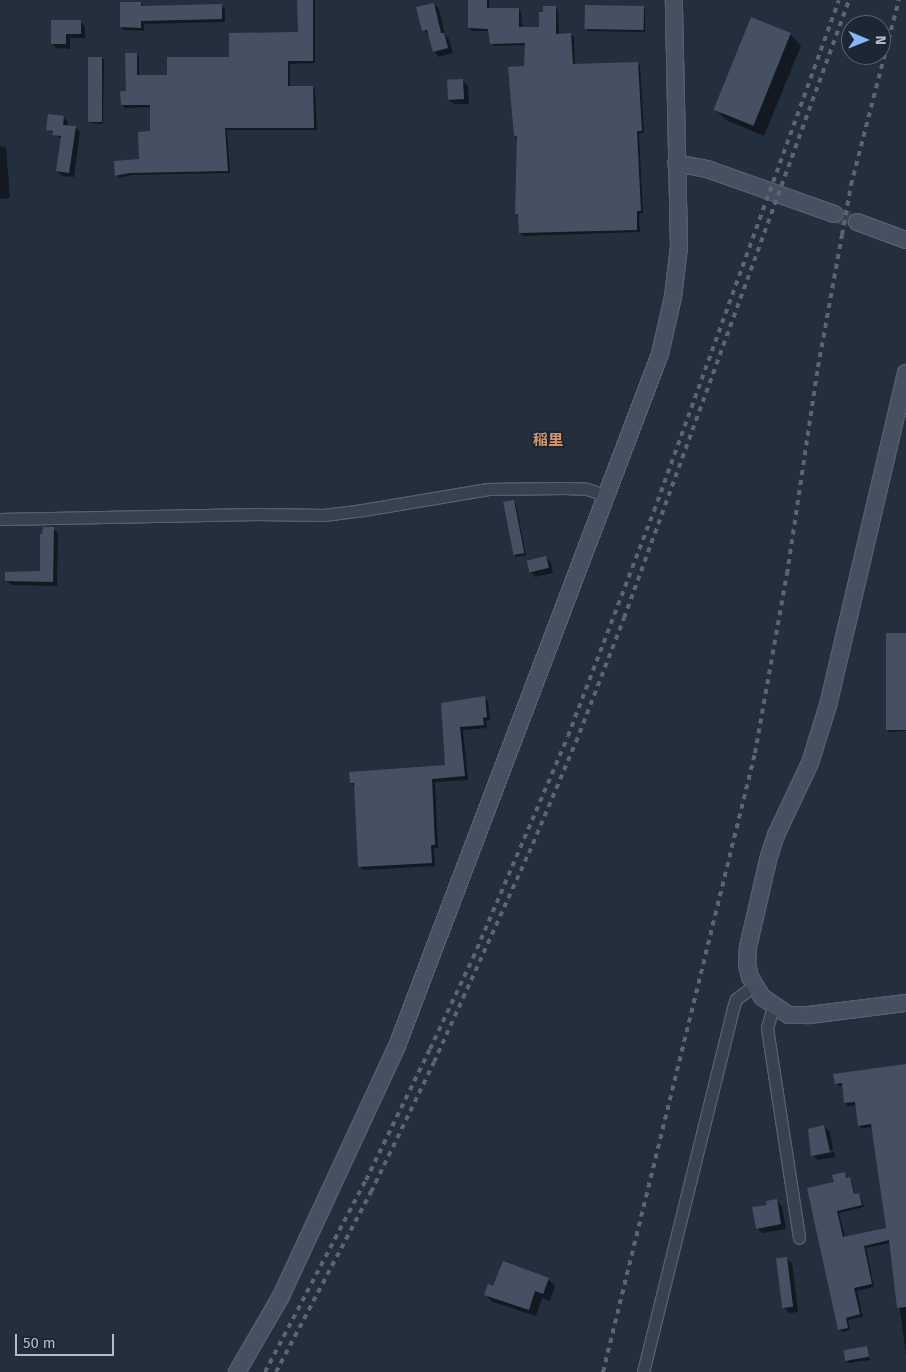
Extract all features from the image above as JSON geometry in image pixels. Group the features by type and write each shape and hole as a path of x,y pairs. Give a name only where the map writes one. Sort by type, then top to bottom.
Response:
{"street":[{"path":"237,1372 281,1296 396,1046 607,496 666,336 679,247 674,0"},
{"path":"676,163 707,169 834,214"},
{"path":"857,222 906,240"},
{"path":"906,373 840,659 818,741 804,777 776,835 763,880 748,947 747,964 762,997 773,1006 789,1014 809,1015 906,1003"},
{"path":"0,519 257,514 323,515 488,489 587,489 607,496"},
{"path":"643,1372 733,1008 736,999 755,985"},
{"path":"773,1006 767,1028 799,1238"}],"building":[{"path":"297,0 313,0 313,61 288,61 288,86 313,86 314,128 225,128 228,171 129,173 115,176 114,161 139,159 138,132 150,131 150,105 121,105 120,91 126,91 125,53 137,53 137,75 167,75 167,57 229,57 229,33 298,32"},
{"path":"468,0 487,0 487,8 519,8 519,27 539,27 539,12 543,12 543,6 556,6 556,34 571,33 573,64 638,62 642,131 637,131 641,211 637,211 637,230 519,233 518,214 515,214 517,136 514,136 508,67 524,66 525,43 490,44 488,29 468,28"},
{"path":"120,2 141,2 141,6 222,4 222,19 141,21 141,28 120,27"},
{"path":"434,3 441,33 444,33 448,48 433,52 427,30 422,31 416,7"},
{"path":"585,5 644,6 644,30 585,29"},
{"path":"751,17 791,33 753,126 714,110"},
{"path":"51,20 81,20 81,34 66,34 66,44 51,44"},
{"path":"88,57 102,57 102,122 88,122"},
{"path":"463,79 464,99 448,100 447,80"},
{"path":"48,114 64,116 63,125 76,126 69,173 56,171 61,136 52,135 53,131 46,130"},
{"path":"514,500 524,553 514,555 503,502"},
{"path":"43,527 54,527 53,582 5,581 5,572 40,571 40,534 42,534"},
{"path":"546,556 549,568 529,572 527,561"},
{"path":"886,633 906,633 906,730 886,730"},
{"path":"485,696 487,717 483,718 484,725 460,727 465,776 432,779 435,845 431,845 432,863 358,867 354,783 350,783 349,772 445,765 441,703"},
{"path":"906,1064 906,1307 897,1308 889,1240 864,1246 872,1284 854,1288 860,1314 846,1318 848,1328 838,1330 807,1188 834,1182 832,1175 845,1172 846,1178 850,1177 854,1194 859,1193 862,1205 837,1211 843,1237 886,1228 871,1124 858,1126 855,1102 844,1103 842,1083 835,1084 833,1074"},
{"path":"824,1125 830,1152 811,1156 808,1129"},
{"path":"777,1199 781,1224 756,1229 752,1207 767,1205 766,1201"},
{"path":"787,1257 793,1307 782,1308 776,1258"},
{"path":"503,1261 549,1278 543,1294 535,1291 529,1310 484,1295 488,1284 493,1286"},
{"path":"867,1346 869,1357 845,1361 843,1350"}],"tunnel":[{"path":"834,214 857,222"}],"railway":[{"path":"265,1372 366,1180 430,1049 473,958 568,736 654,511 839,0"},
{"path":"276,1372 371,1192 434,1062 529,853 576,742 624,618 849,0"},
{"path":"603,1372 755,753 787,574 818,367 851,185 899,0"}],"district":[{"name":"稲里","path":"548,441"}]}
